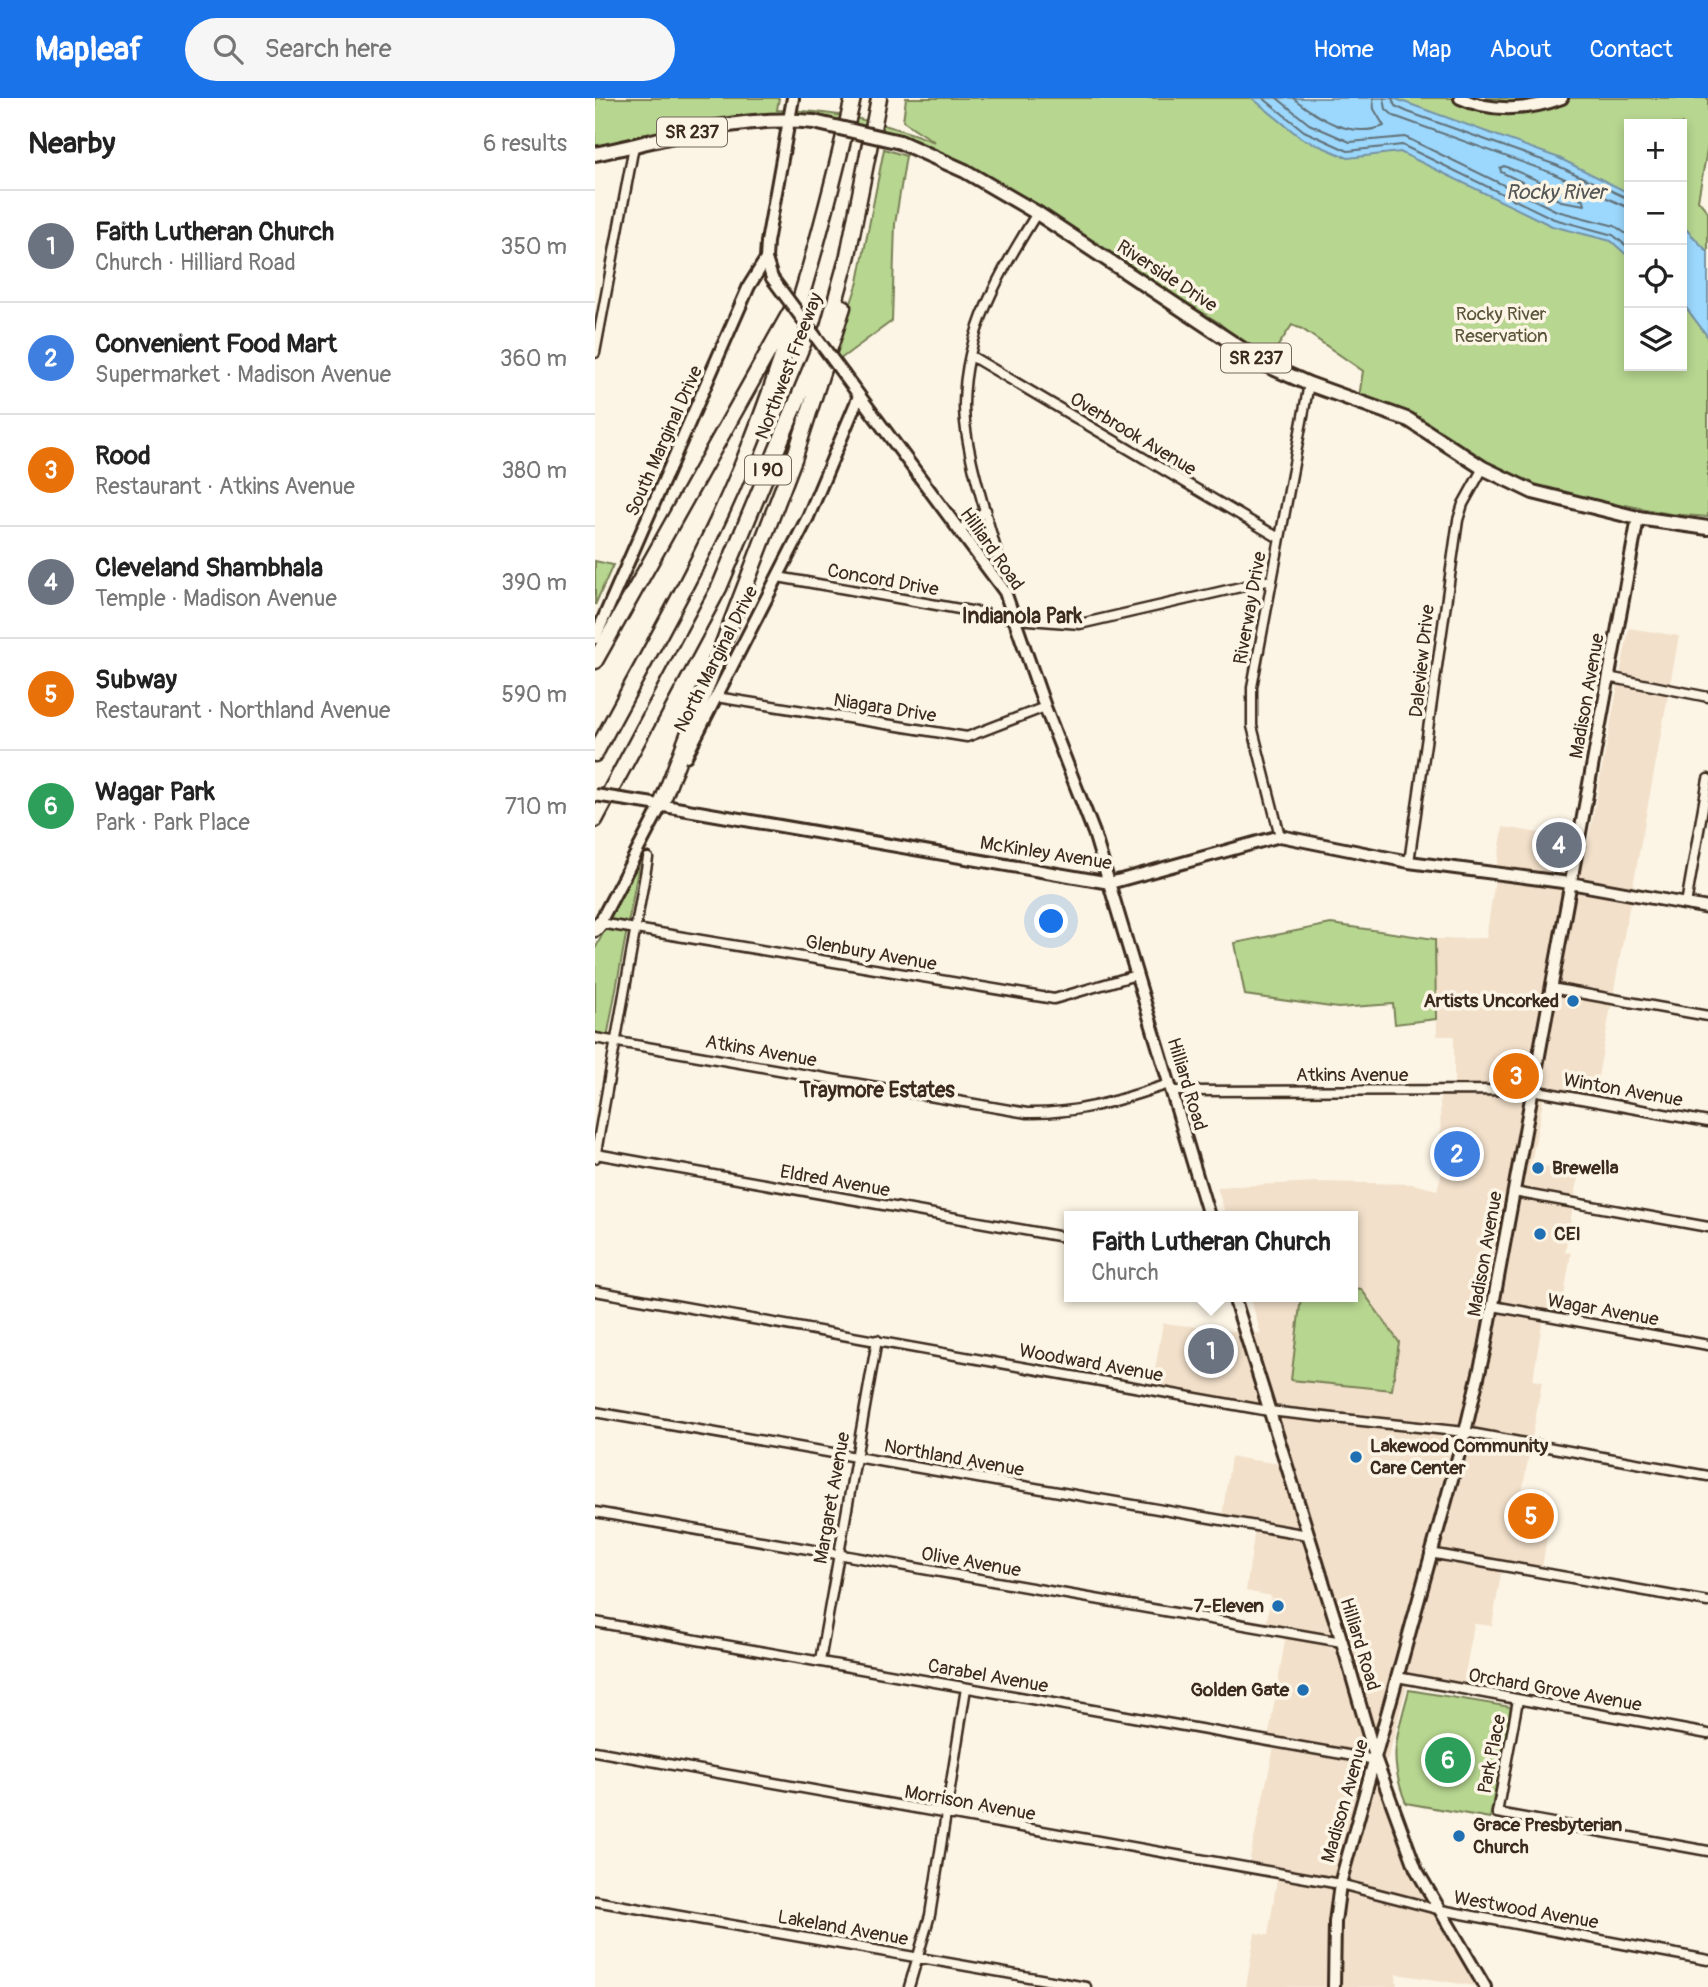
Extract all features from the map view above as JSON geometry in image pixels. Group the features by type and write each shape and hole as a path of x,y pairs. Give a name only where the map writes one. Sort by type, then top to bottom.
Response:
{"highway":[{"name":"Northwest Freeway","path":"595,754 711,534 737,476 806,289 853,98"},
{"name":"Northwest Freeway","path":"595,820 719,588 828,327 848,255 878,103"},
{"path":"654,804 794,459 837,330 855,265 878,103"},
{"path":"595,661 781,325 806,289"}],"main road":[{"name":"Hilliard Road","path":"793,98 766,259 772,278 1006,592 1110,883 1207,1211"},
{"path":"1460,98 1487,106 1510,108 1530,107 1562,98"},
{"name":"Riverside Drive","path":"595,154 729,125 791,119 900,142 965,171 1037,213 1266,365 1309,384 1384,408 1409,420 1483,468 1533,492 1638,518 1708,527"},
{"name":"South Marginal Drive","path":"595,638 749,286 766,259"},
{"name":"North Marginal Drive","path":"597,928 654,804 716,697 809,517 859,396"},
{"name":"Madison Avenue","path":"1334,1987 1335,1922 1340,1884 1465,1432 1493,1306 1638,518"},
{"name":"McKinley Avenue","path":"595,795 1110,883 1280,836 1409,862 1570,883 1708,908"},
{"name":"Hilliard Road","path":"1236,1302 1376,1760 1416,1869 1485,1987"}],"street":[{"path":"595,353 634,146"},
{"path":"999,560 968,440 964,405 981,313 991,288 1037,213"},
{"name":"Overbrook Avenue","path":"971,356 1279,538"},
{"name":"Riverway Drive","path":"1280,836 1251,709 1271,580 1309,384"},
{"name":"Daleview Drive","path":"1409,862 1458,520 1463,504 1483,468"},
{"path":"960,531 986,510"},
{"name":"Concord Drive","path":"778,577 1016,618 1061,623 1098,621 1271,580"},
{"path":"1608,677 1708,697"},
{"name":"Niagara Drive","path":"716,697 967,737 1045,707"},
{"path":"1686,904 1708,779"},
{"path":"595,1156 648,858"},
{"name":"Glenbury Avenue","path":"597,928 636,929 1053,999 1136,975"},
{"path":"1551,988 1708,1016"},
{"name":"Atkins Avenue","path":"595,1038 1027,1113 1059,1114 1093,1109 1170,1087 1532,1090"},
{"name":"Winton Avenue","path":"1532,1090 1708,1122"},
{"name":"Eldred Avenue","path":"595,1156 1064,1237"},
{"path":"1514,1192 1708,1227"},
{"name":"Woodward Avenue","path":"595,1291 1269,1410 1465,1432 1708,1476"},
{"name":"Wagar Avenue","path":"1493,1306 1708,1345"},
{"name":"Margaret Avenue","path":"820,1661 877,1340"},
{"name":"Northland Avenue","path":"595,1412 1308,1535"},
{"name":"Olive Avenue","path":"595,1512 1342,1642"},
{"path":"1430,1553 1708,1602"},
{"name":"Carabel Avenue","path":"595,1622 1376,1760"},
{"name":"Orchard Grove Avenue","path":"1397,1677 1708,1734"},
{"path":"909,1987 930,1915 966,1688"},
{"name":"Park Place","path":"1518,1700 1497,1814 1708,1851"},
{"name":"Morrison Avenue","path":"595,1751 1340,1884"},
{"name":"Westwood Avenue","path":"1340,1884 1441,1910 1708,1960"},
{"name":"Lakeland Avenue","path":"595,1900 1086,1987"}],"shaded area":[{"path":"1629,628 1679,636 1593,1104 1544,1096 1531,1164 1579,1172 1565,1252 1571,1253 1561,1314 1544,1311 1533,1380 1542,1382 1520,1504 1551,1510 1541,1575 1502,1568 1492,1626 1474,1624 1462,1691 1408,1682 1388,1758 1378,1772 1415,1871 1482,1987 1396,1974 1397,1987 1246,1987 1255,1933 1268,1935 1278,1873 1248,1867 1274,1747 1267,1745 1286,1635 1265,1631 1271,1596 1246,1591 1255,1528 1221,1522 1231,1457 1281,1464 1265,1413 1151,1393 1163,1323 1261,1334 1251,1302 1358,1302 1358,1211 1224,1211 1217,1187 1317,1182 1413,1184 1437,1190 1441,1176 1440,1094 1454,1093 1454,1036 1437,1036 1435,939 1486,938 1503,827 1588,841"}],"green space":[{"name":"Rocky River Reservation","path":"595,98 779,98 777,110 857,118 935,142 903,121 906,98 1708,98 1708,145 1698,200 1708,212 1708,252 1687,279 1687,119 1624,119 1624,371 1687,371 1687,309 1708,337 1708,517 1670,514 1625,505 1623,513 1547,495 1359,397 1363,371 1302,329 1292,325 1266,364 1218,322 969,174 883,137 771,121 595,156"},
{"path":"884,149 906,156 895,224 892,321 839,360 834,354 858,282"},
{"path":"595,561 613,565 595,605"},
{"path":"640,859 607,1038 595,1036 595,949"},
{"path":"1331,924 1435,939 1436,1019 1395,1024 1393,1004 1338,1008 1245,995 1235,943"},
{"path":"1358,1289 1361,1289 1399,1342 1392,1390 1291,1380 1300,1302 1358,1302"},
{"path":"1409,1690 1511,1707 1490,1818 1406,1803 1395,1759"}],"water":[{"name":"Rocky River","path":"1252,98 1393,98 1559,158 1624,190 1624,253 1611,241 1552,226 1400,152 1348,158 1301,138"},
{"path":"1687,230 1708,252 1708,337 1687,309"}],"place":[{"name":"Cleveland Shambhala","path":"1559,845"},
{"name":"Artists Uncorked","path":"1573,1001"},
{"name":"Rood","path":"1516,1076"},
{"name":"Convenient Food Mart","path":"1457,1154"},
{"name":"Brewella","path":"1538,1168"},
{"name":"CEI","path":"1540,1234"},
{"name":"Faith Lutheran Church","path":"1211,1351"},
{"name":"Lakewood Community Care Center","path":"1356,1457"},
{"name":"Subway","path":"1531,1516"},
{"name":"7-Eleven","path":"1278,1606"},
{"name":"Golden Gate","path":"1303,1690"},
{"name":"Wagar Park","path":"1448,1760"},
{"name":"Grace Presbyterian Church","path":"1459,1836"}],"district":[{"name":"Indianola Park","path":"1022,616"},
{"name":"Traymore Estates","path":"877,1090"}]}
